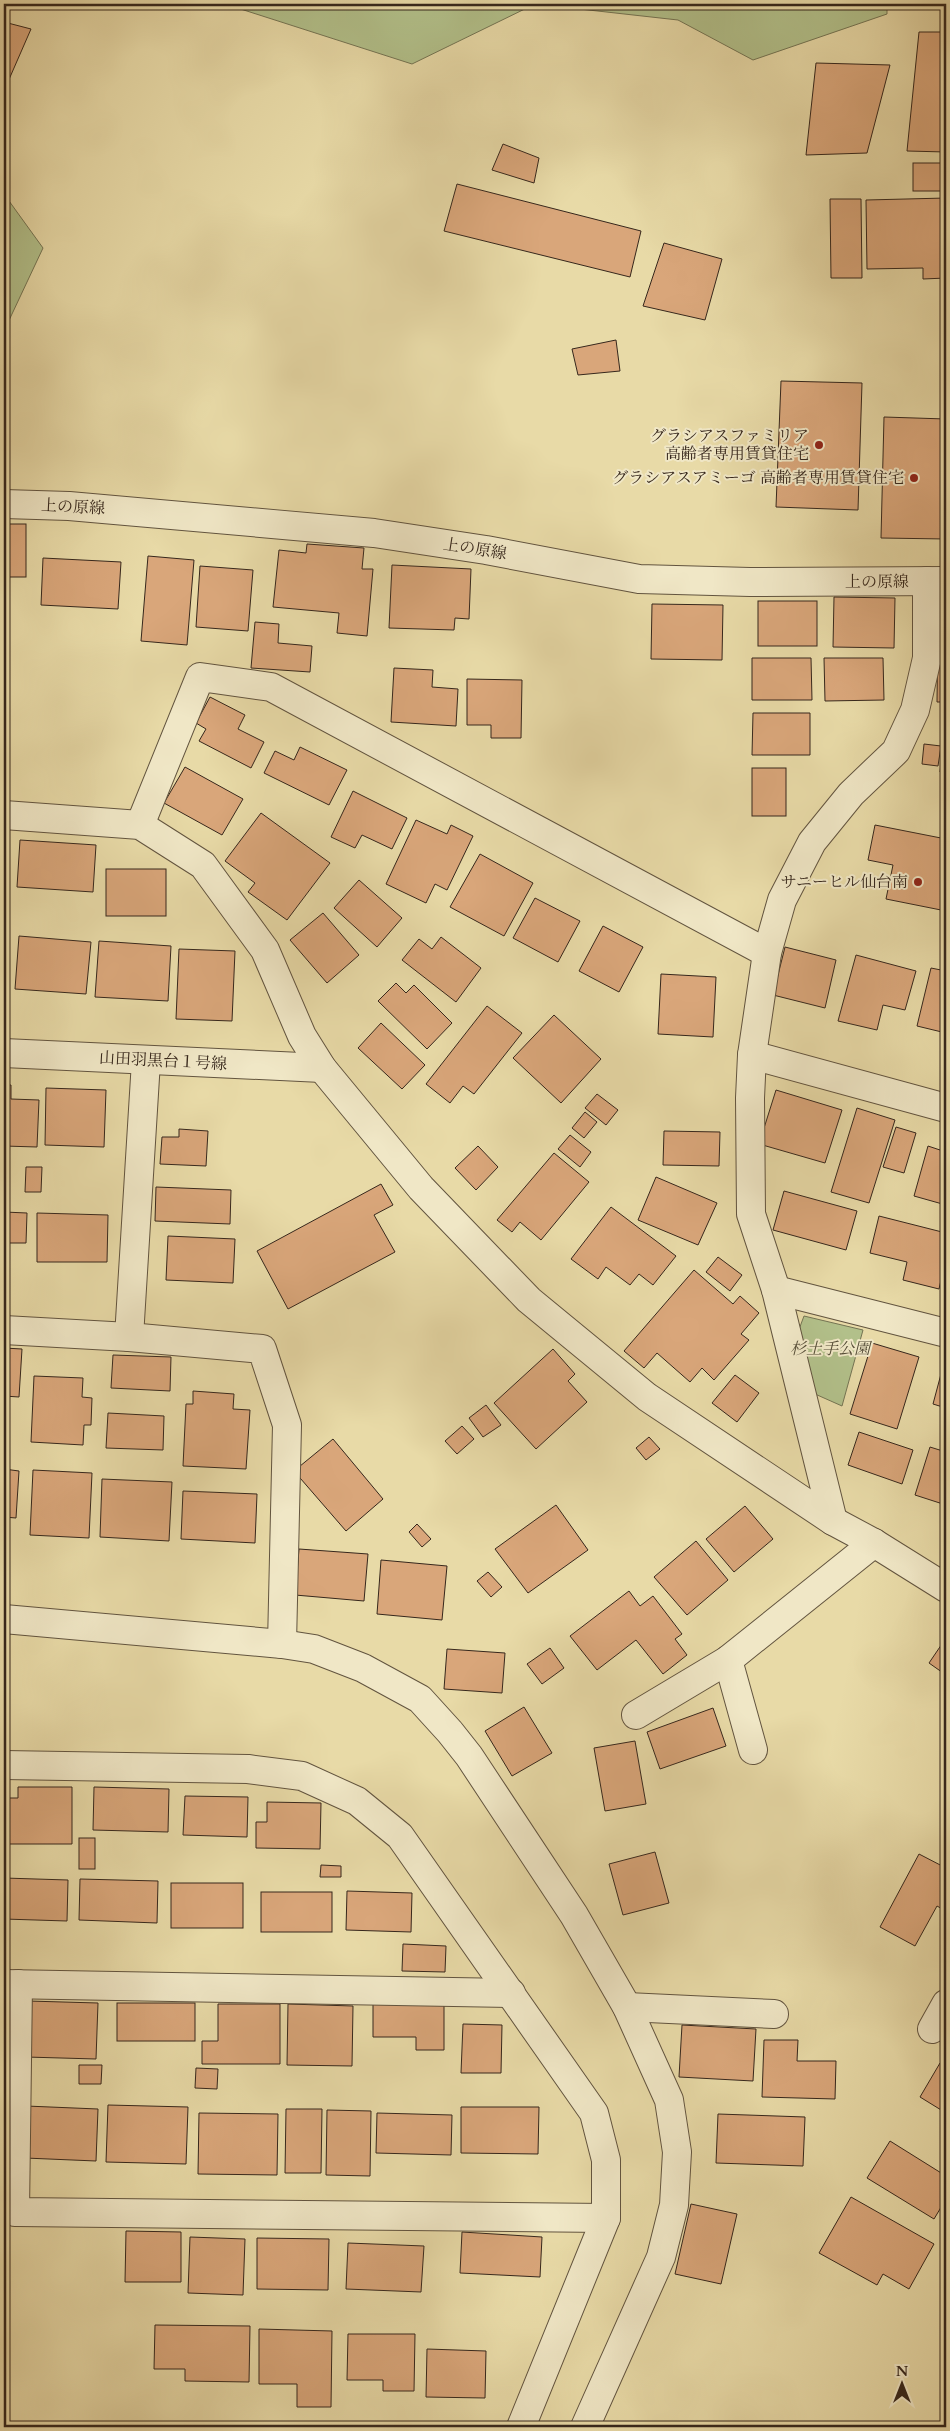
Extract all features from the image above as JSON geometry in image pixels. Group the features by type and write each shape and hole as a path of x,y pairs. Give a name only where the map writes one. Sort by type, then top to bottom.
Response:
{"street":[{"name":"上の原線","path":"4,504 79,507 374,533 486,550 638,578 750,582 937,581"},
{"path":"833,1521 776,1290 751,1214 750,1098 752,1055 767,953 782,900 812,842 851,794 896,752 915,710 927,658 937,581"},
{"path":"140,825 200,677 271,687 767,953"},
{"path":"4,815 140,825 203,865 265,950 302,1036 322,1068 421,1188 529,1300 647,1397 833,1521 874,1543 946,1588"},
{"name":"山田羽黒台１号線","path":"4,1053 322,1068"},
{"path":"752,1055 946,1108"},
{"path":"129,1337 146,1061"},
{"path":"776,1290 946,1333"},
{"path":"4,1330 129,1337 262,1349 287,1425 282,1644"},
{"path":"636,1715 728,1660 874,1543"},
{"path":"4,1619 282,1644 314,1649 363,1668 420,1699 468,1756 574,1915 627,2007 669,2100 677,2152 674,2205 661,2257 585,2427"},
{"path":"728,1660 753,1750"},
{"path":"4,1765 248,1769 302,1776 357,1801 400,1836 594,2113 606,2160 606,2218 520,2427"},
{"path":"511,1993 11,1984 15,2212 606,2218"},
{"path":"932,2029 946,2004"},
{"path":"627,2007 774,2014"}],"green space":[{"path":"225,4 535,4 412,64"},
{"path":"535,4 887,4 887,14 753,60 678,20"},
{"path":"4,194 43,248 4,331"},
{"name":"杉土手公園","path":"804,1316 863,1330 842,1406 815,1394 798,1332"}],"building":[{"path":"4,22 31,29 7,84 4,82"},
{"path":"919,32 946,32 946,152 907,151"},
{"path":"816,63 890,65 867,153 806,155"},
{"path":"503,144 539,158 534,183 492,170"},
{"path":"913,163 946,163 946,191 913,191"},
{"path":"457,184 641,231 630,277 444,231"},
{"path":"946,198 946,278 923,279 923,268 867,269 866,200"},
{"path":"830,199 861,199 862,278 831,278"},
{"path":"664,243 722,259 705,320 643,306"},
{"path":"616,340 620,371 578,375 572,349"},
{"name":"グラシアスファミリア 高齢者専用賃貸住宅","path":"781,381 862,383 858,510 776,507"},
{"name":"グラシアスアミーゴ 高齢者専用賃貸住宅","path":"884,417 946,419 946,539 881,538"},
{"path":"4,524 26,524 26,577 4,577"},
{"path":"307,544 364,548 362,569 373,569 367,636 337,633 339,613 273,607 279,550 306,553"},
{"path":"148,556 194,560 187,645 141,641"},
{"path":"43,558 121,562 118,609 41,605"},
{"path":"392,565 471,569 469,619 455,618 454,630 389,628"},
{"path":"200,566 253,570 248,631 196,627"},
{"path":"834,597 895,598 894,648 833,647"},
{"path":"758,601 817,601 817,646 758,646"},
{"path":"652,604 723,605 722,660 651,659"},
{"path":"938,618 946,618 946,702 937,702"},
{"path":"255,622 279,624 278,643 312,646 310,672 251,668"},
{"path":"752,658 811,658 812,700 752,700"},
{"path":"824,658 883,658 884,700 825,701"},
{"path":"394,668 433,670 432,687 458,689 456,726 391,722"},
{"path":"467,679 522,680 521,738 491,738 491,725 467,725"},
{"path":"210,697 245,715 238,729 264,742 251,768 199,741 206,729 196,723"},
{"path":"753,713 810,713 810,755 752,755"},
{"path":"924,744 941,746 938,766 922,764"},
{"path":"300,747 347,770 329,805 264,773 275,751 294,760"},
{"path":"942,755 946,755 946,773 940,772"},
{"path":"185,767 243,799 222,835 164,803"},
{"path":"752,768 786,768 786,816 752,816"},
{"path":"353,791 407,818 392,849 362,835 355,848 331,837"},
{"path":"261,813 330,863 287,920 248,892 255,883 225,861"},
{"path":"416,820 447,834 451,825 473,836 447,890 435,884 426,903 386,884"},
{"name":"サニーヒル仙台南","path":"875,825 946,839 946,911 886,899 893,865 868,860"},
{"path":"20,840 96,845 93,892 17,887"},
{"path":"480,854 533,883 504,936 450,907"},
{"path":"106,869 166,869 166,916 106,916"},
{"path":"359,880 402,918 377,947 334,908"},
{"path":"535,898 580,921 558,962 513,938"},
{"path":"323,913 359,955 327,983 290,940"},
{"path":"603,926 643,947 619,992 579,971"},
{"path":"19,936 91,942 86,994 15,989"},
{"path":"441,937 481,968 456,1002 402,960 419,939 432,949"},
{"path":"4,939 9,939 7,991 4,990"},
{"path":"99,941 171,946 168,1001 95,997"},
{"path":"785,947 836,960 825,1008 773,995"},
{"path":"179,949 235,951 232,1021 176,1019"},
{"path":"856,955 916,971 905,1010 883,1005 877,1030 838,1021"},
{"path":"931,968 946,971 946,1033 917,1026"},
{"path":"661,974 716,977 713,1037 658,1034"},
{"path":"396,983 406,993 414,985 452,1023 427,1049 378,1001"},
{"path":"487,1006 522,1033 474,1094 463,1086 450,1103 426,1084"},
{"path":"554,1015 601,1059 561,1103 513,1058"},
{"path":"381,1023 425,1065 402,1089 358,1048"},
{"path":"4,1085 11,1085 11,1099 39,1100 37,1147 4,1146"},
{"path":"46,1088 106,1090 104,1147 45,1145"},
{"path":"776,1090 842,1110 825,1163 759,1144"},
{"path":"597,1094 618,1110 606,1125 585,1108"},
{"path":"857,1108 895,1120 869,1203 831,1192"},
{"path":"585,1112 597,1122 584,1138 572,1128"},
{"path":"896,1127 916,1133 904,1173 883,1167"},
{"path":"179,1129 208,1131 206,1166 160,1164 162,1137 179,1137"},
{"path":"664,1131 720,1132 719,1166 663,1165"},
{"path":"570,1135 591,1152 580,1167 558,1149"},
{"path":"478,1146 498,1167 476,1190 455,1168"},
{"path":"928,1146 946,1152 946,1205 914,1196"},
{"path":"554,1153 589,1182 541,1240 520,1222 512,1232 497,1220"},
{"path":"26,1167 42,1167 41,1192 25,1192"},
{"path":"656,1177 717,1203 698,1245 638,1220"},
{"path":"381,1184 393,1205 374,1215 395,1252 288,1309 257,1251"},
{"path":"156,1187 231,1190 230,1224 155,1221"},
{"path":"784,1191 857,1211 846,1250 773,1230"},
{"path":"611,1207 676,1256 653,1285 639,1274 630,1285 606,1267 598,1279 571,1259"},
{"path":"4,1212 27,1213 26,1243 4,1243"},
{"path":"37,1213 108,1215 107,1262 37,1262"},
{"path":"879,1216 946,1233 946,1258 939,1289 903,1280 907,1262 870,1253"},
{"path":"168,1236 235,1239 233,1283 166,1280"},
{"path":"718,1257 742,1275 730,1291 706,1272"},
{"path":"694,1270 733,1304 740,1296 759,1313 741,1334 749,1340 714,1380 702,1368 690,1382 657,1353 644,1368 624,1351"},
{"path":"872,1343 919,1357 897,1429 850,1414"},
{"path":"4,1348 22,1349 19,1397 4,1396"},
{"path":"553,1349 575,1374 568,1381 587,1402 536,1449 494,1403"},
{"path":"113,1355 171,1357 170,1391 111,1388"},
{"path":"946,1360 946,1408 933,1404"},
{"path":"735,1375 759,1393 737,1422 712,1403"},
{"path":"34,1376 83,1378 82,1397 92,1398 91,1425 84,1425 83,1445 31,1442"},
{"path":"193,1391 234,1394 233,1409 250,1410 246,1469 183,1466 186,1404 193,1404"},
{"path":"486,1405 501,1425 483,1437 469,1418"},
{"path":"108,1413 164,1416 163,1450 106,1448"},
{"path":"462,1426 474,1439 457,1454 445,1441"},
{"path":"859,1432 913,1450 902,1484 848,1465"},
{"path":"649,1437 660,1449 646,1460 636,1448"},
{"path":"333,1439 383,1499 346,1531 294,1471"},
{"path":"930,1447 946,1452 946,1505 915,1495"},
{"path":"4,1469 19,1471 16,1518 4,1517"},
{"path":"33,1470 92,1473 89,1538 30,1535"},
{"path":"102,1479 172,1482 169,1541 100,1537"},
{"path":"183,1491 257,1494 255,1543 181,1539"},
{"path":"556,1505 588,1550 528,1593 495,1549"},
{"path":"745,1506 773,1539 734,1572 706,1539"},
{"path":"417,1524 431,1539 422,1547 409,1532"},
{"path":"696,1541 728,1580 687,1615 654,1577"},
{"path":"299,1549 368,1554 364,1601 295,1595"},
{"path":"381,1560 447,1566 442,1620 377,1614"},
{"path":"488,1572 502,1587 491,1597 477,1581"},
{"path":"629,1591 640,1606 653,1596 682,1634 675,1639 687,1655 663,1674 636,1640 597,1670 570,1636"},
{"path":"946,1638 946,1675 929,1663"},
{"path":"550,1648 564,1668 542,1684 527,1664"},
{"path":"447,1649 505,1653 502,1693 444,1689"},
{"path":"524,1707 552,1753 512,1776 485,1731"},
{"path":"713,1708 726,1746 660,1769 647,1732"},
{"path":"635,1741 646,1804 605,1811 594,1748"},
{"path":"18,1787 72,1787 72,1844 4,1844 4,1798 18,1798"},
{"path":"94,1787 169,1789 168,1832 93,1830"},
{"path":"185,1796 248,1797 247,1837 183,1835"},
{"path":"267,1802 321,1803 320,1849 256,1848 256,1822 267,1822"},
{"path":"79,1838 95,1838 95,1869 79,1869"},
{"path":"655,1852 669,1903 623,1915 609,1864"},
{"path":"919,1854 946,1868 946,1911 937,1906 915,1946 880,1927"},
{"path":"321,1865 341,1866 341,1877 320,1877"},
{"path":"4,1878 68,1880 67,1921 4,1919"},
{"path":"80,1879 158,1881 157,1923 79,1920"},
{"path":"171,1883 243,1883 243,1928 171,1928"},
{"path":"347,1891 412,1893 411,1932 346,1930"},
{"path":"261,1892 332,1892 332,1932 261,1932"},
{"path":"403,1944 446,1946 445,1972 402,1971"},
{"path":"28,2001 98,2003 96,2059 26,2057"},
{"path":"373,2001 444,2001 444,2050 416,2050 416,2037 373,2037"},
{"path":"117,2003 195,2003 195,2041 117,2041"},
{"path":"218,2004 280,2004 280,2064 202,2064 202,2041 218,2041"},
{"path":"288,2004 353,2006 352,2066 287,2065"},
{"path":"463,2024 502,2025 501,2073 461,2073"},
{"path":"682,2025 756,2029 753,2081 679,2077"},
{"path":"764,2040 798,2040 797,2061 836,2061 835,2099 762,2097"},
{"path":"940,2063 946,2066 946,2113 920,2097"},
{"path":"79,2065 102,2065 101,2084 79,2084"},
{"path":"196,2068 218,2069 217,2089 195,2088"},
{"path":"108,2105 188,2107 186,2164 106,2162"},
{"path":"26,2106 98,2109 96,2161 25,2158"},
{"path":"461,2107 539,2107 538,2154 461,2153"},
{"path":"286,2109 322,2109 321,2173 285,2173"},
{"path":"327,2110 371,2111 370,2176 326,2175"},
{"path":"199,2113 278,2114 277,2175 198,2174"},
{"path":"377,2113 452,2115 451,2155 376,2153"},
{"path":"718,2114 805,2117 803,2166 716,2163"},
{"path":"890,2141 946,2176 946,2199 934,2219 867,2178"},
{"path":"851,2197 934,2244 909,2289 883,2274 877,2285 819,2253"},
{"path":"691,2204 737,2214 721,2284 675,2274"},
{"path":"4,2228 8,2228 8,2252 4,2252"},
{"path":"126,2231 181,2232 181,2282 125,2282"},
{"path":"462,2232 542,2237 540,2277 460,2273"},
{"path":"190,2237 245,2239 243,2295 188,2293"},
{"path":"257,2238 329,2239 328,2290 257,2289"},
{"path":"348,2243 424,2246 421,2292 346,2289"},
{"path":"155,2325 250,2326 249,2382 185,2381 185,2369 154,2369"},
{"path":"259,2329 332,2331 331,2407 297,2407 297,2384 259,2384"},
{"path":"348,2334 415,2334 414,2391 383,2391 383,2380 347,2380"},
{"path":"427,2349 486,2351 485,2398 426,2397"}],"place":[{"name":"グラシアスファミリア 高齢者専用賃貸住宅","path":"819,445"},
{"name":"グラシアスアミーゴ 高齢者専用賃貸住宅","path":"914,478"},
{"name":"サニーヒル仙台南","path":"918,882"}]}
